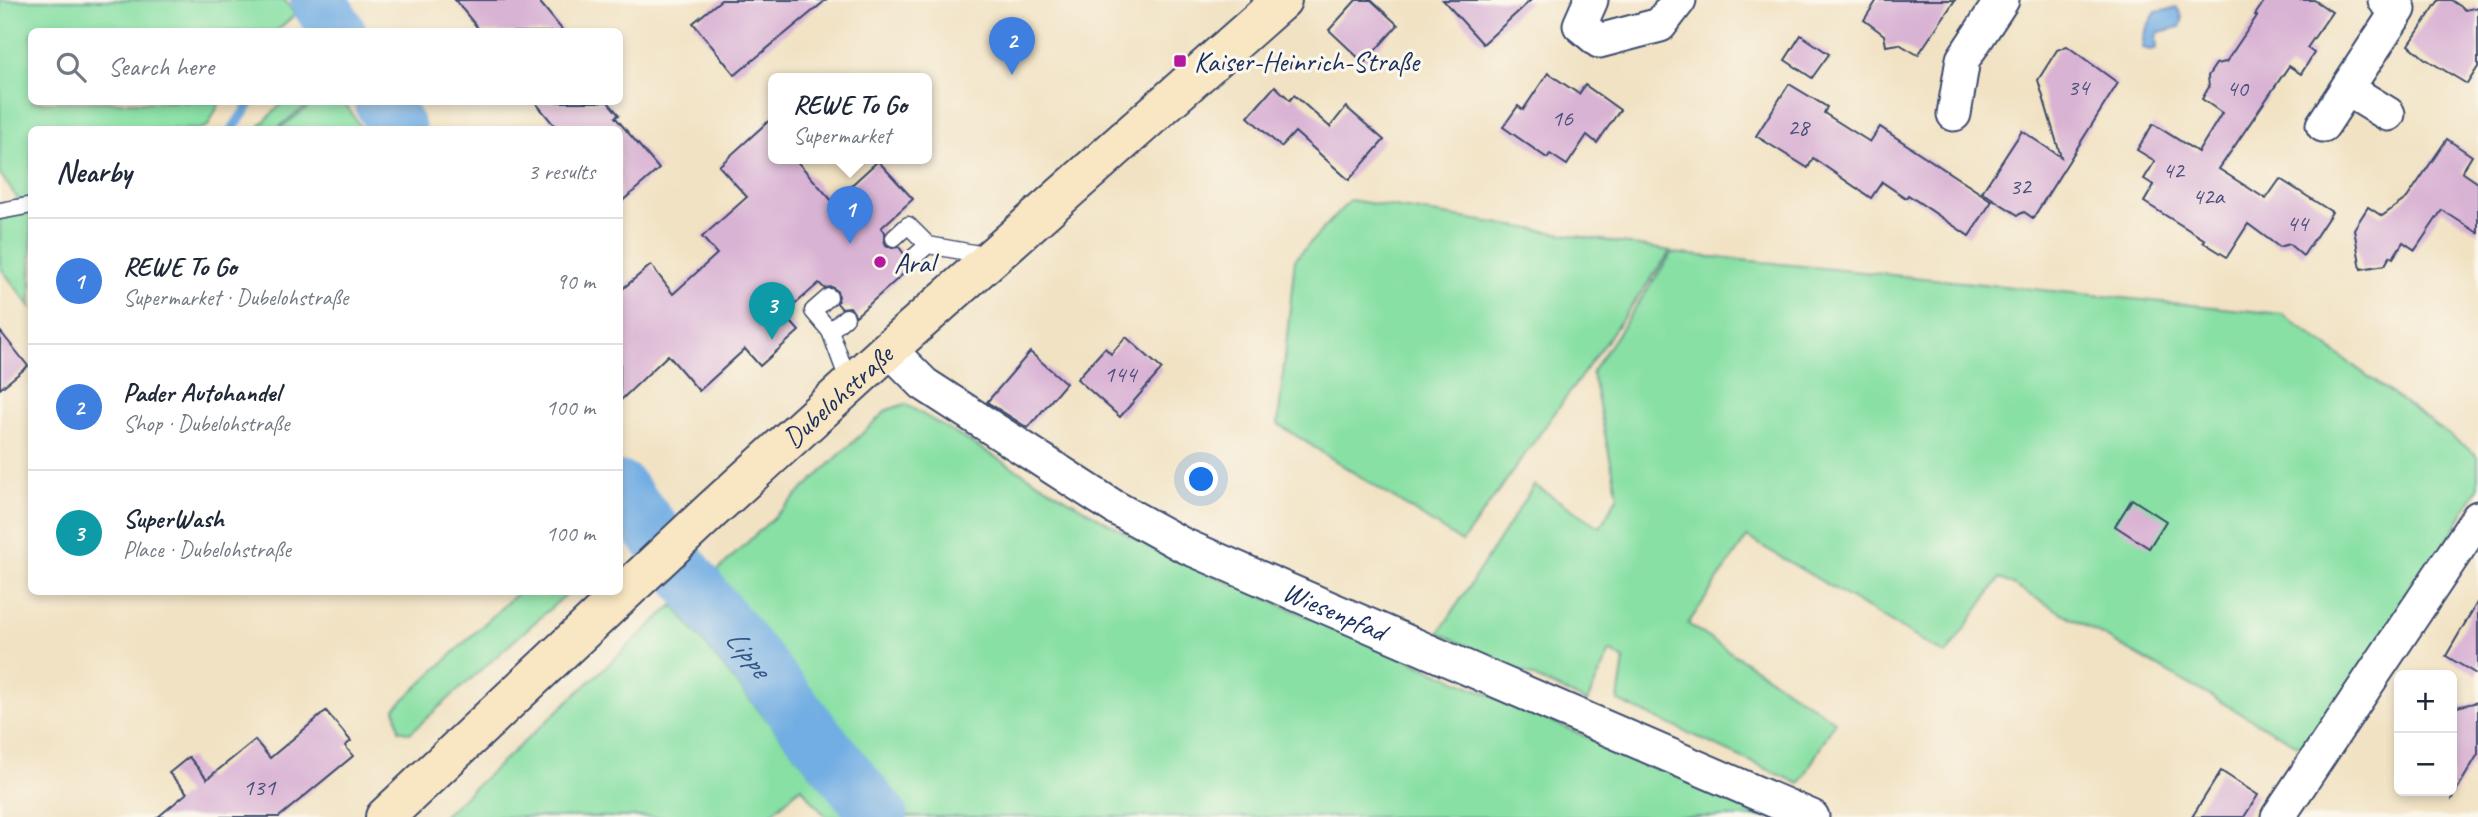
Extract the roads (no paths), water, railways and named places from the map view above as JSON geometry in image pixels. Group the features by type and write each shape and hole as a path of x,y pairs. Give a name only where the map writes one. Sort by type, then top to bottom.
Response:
{"main road":[{"name":"Dubelohstraße","path":"389,812 888,349 1282,0"}],"street":[{"path":"1591,0 1580,25 1599,41 1660,25 1679,0"},
{"path":"1954,114 1963,59 2002,0"},
{"path":"2323,125 2347,89 2396,3"},
{"path":"2347,89 2388,114"},
{"name":"Wiesenpfad","path":"888,349 924,384 1103,500 1183,545 1812,817"},
{"path":"2278,817 2478,518"}],"lane":[{"path":"0,211 28,206"},
{"path":"894,238 908,225 928,245 992,257"},
{"path":"914,257 928,245"},
{"path":"829,297 813,311 830,331 850,385"},
{"path":"830,331 846,317"}],"water":[{"path":"2177,8 2182,18 2180,27 2159,32 2156,37 2157,48 2143,48 2144,34 2156,12"}],"waterway":[{"name":"Lippe","path":"318,0 336,28"},
{"path":"325,28 332,23"},
{"path":"235,126 249,105"},
{"name":"Lippe","path":"384,105 396,126"},
{"name":"Lippe","path":"623,493 880,817"}],"place":[{"name":"Kaiser-Heinrich-Straße","path":"1180,61"},
{"name":"Pader Autohandel","path":"1012,75"},
{"name":"REWE To Go","path":"850,244"},
{"name":"Aral","path":"880,262"},
{"name":"SuperWash","path":"772,340"}]}
